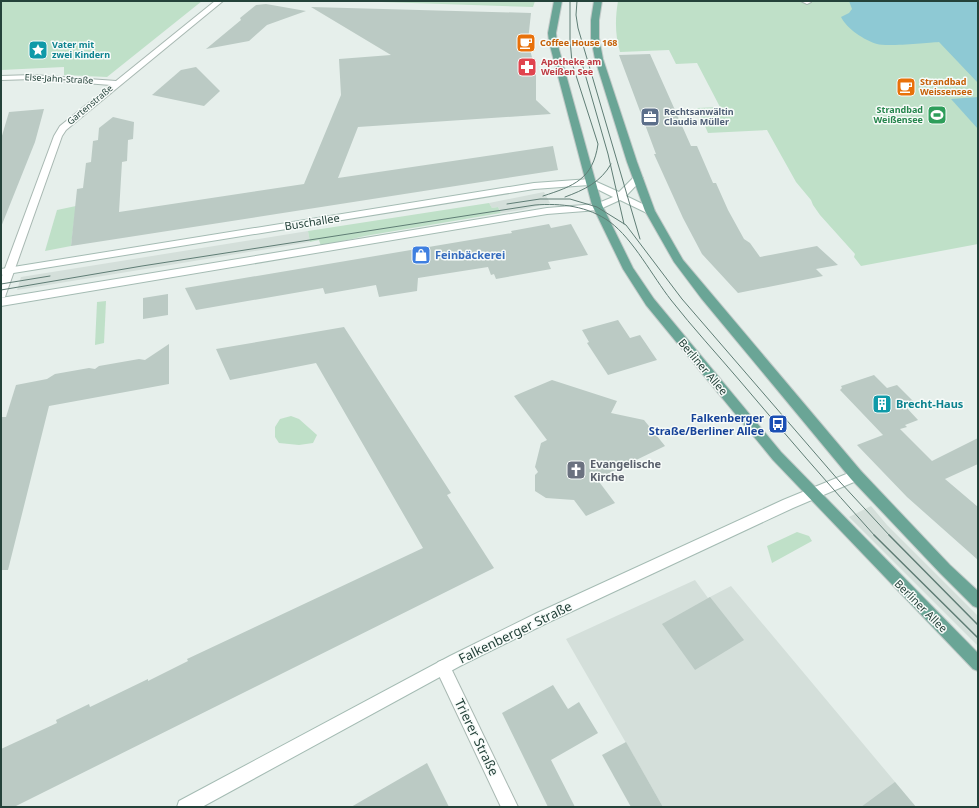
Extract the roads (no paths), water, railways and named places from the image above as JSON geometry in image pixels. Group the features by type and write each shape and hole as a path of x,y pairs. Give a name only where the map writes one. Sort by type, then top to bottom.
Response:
{"main road":[{"name":"Berliner Allee","path":"558,1 552,33 553,42 598,207 628,269 650,302 777,456 852,536 978,664"},
{"path":"598,1 594,38 599,59 650,211 679,262 704,295 856,475 945,569 978,601"}],"street":[{"name":"Gartenstraße","path":"1,294 5,272 58,136 63,128 219,1"},
{"name":"Else-Jahn-Straße","path":"1,78 53,78 117,83"},
{"path":"1,302 547,211 598,207 620,197 638,178"},
{"path":"590,182 650,211"},
{"name":"Buschallee","path":"5,272 534,186 590,182"},
{"name":"Falkenberger Straße","path":"185,807 443,667 546,616 856,475"},
{"name":"Trierer Straße","path":"443,667 510,807"}],"water":[{"path":"849,1 978,1 978,83 939,42 882,45 861,37 847,26 841,17 849,13 852,9"},
{"path":"978,97 978,129 951,99"}],"tram line":[{"path":"543,196 564,189 587,173 592,165 598,144 572,63 570,39 570,1"},
{"path":"577,1 576,15 578,28 640,239"},
{"path":"581,60 610,165"},
{"path":"565,197 597,181 610,165"},
{"path":"610,165 624,224"},
{"path":"507,204 540,199 570,199 597,207 624,224"},
{"path":"1,290 142,266 535,205 564,205 583,209 593,212 610,222 627,238 664,291 688,321 875,536"},
{"path":"624,224 682,299 840,482 890,536"},
{"path":"1,284 50,276"},
{"path":"889,535 978,625"},
{"path":"875,536 978,638"}],"place":[{"name":"Coffee House 168","path":"526,43"},
{"name":"Vater mit zwei Kindern","path":"38,50"},
{"name":"Apotheke am Weißen See","path":"527,67"},
{"name":"Strandbad Weissensee","path":"906,87"},
{"name":"Strandbad Weißensee","path":"937,115"},
{"name":"Rechtsanwältin Claudia Müller","path":"650,117"},
{"name":"Feinbäckerei","path":"421,255"},
{"name":"Brecht-Haus","path":"882,404"},
{"name":"Falkenberger Straße/Berliner Allee","path":"778,424"},
{"name":"Evangelische Kirche","path":"576,470"}]}
